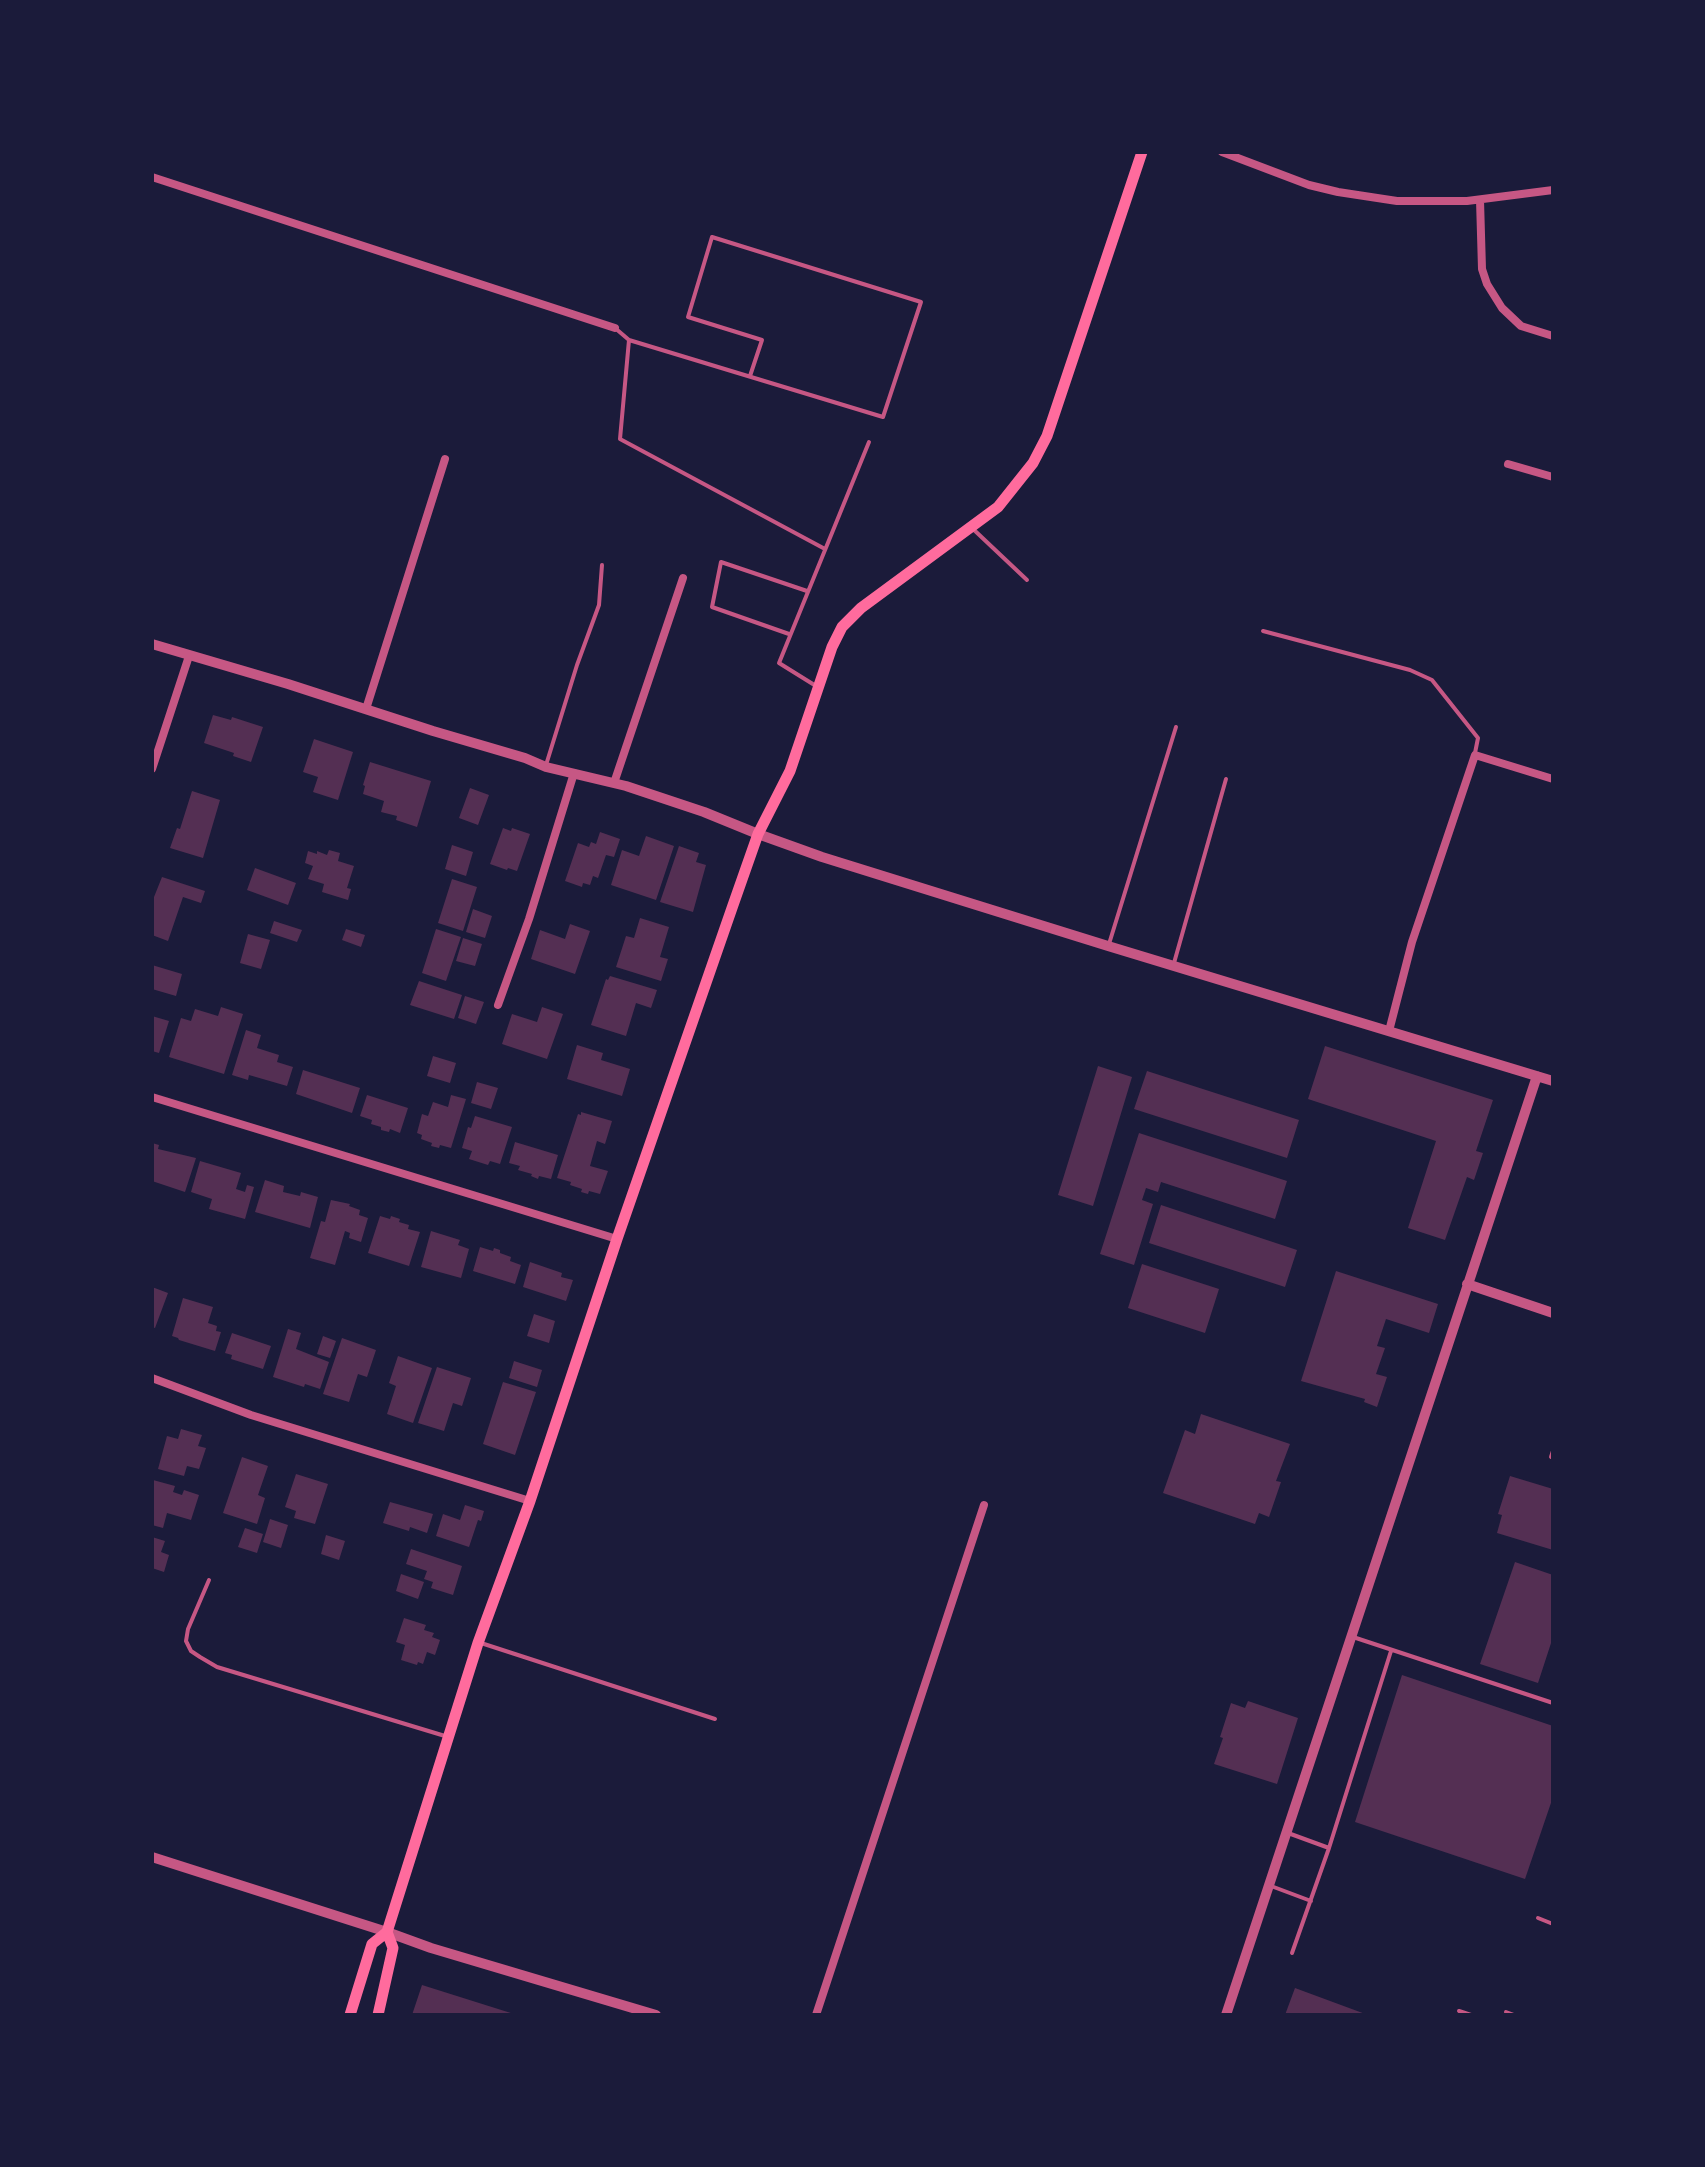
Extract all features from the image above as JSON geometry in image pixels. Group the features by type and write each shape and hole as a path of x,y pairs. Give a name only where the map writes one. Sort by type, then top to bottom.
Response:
{"main road":[{"path":"350,2015 372,1944 387,1932 478,1643 530,1501 617,1239 758,834 790,771 832,647 842,627 861,608 998,507 1033,463 1047,436 1142,152"},
{"path":"378,2015 393,1948 387,1932"}],"street":[{"path":"1222,152 1309,185 1411,202 1480,200 1553,190"},
{"path":"152,177 615,328"},
{"path":"1480,200 1482,269 1487,284 1502,308 1521,326 1553,336"},
{"path":"366,709 445,459"},
{"path":"1508,464 1553,477"},
{"path":"614,783 683,578"},
{"path":"152,644 546,767 614,783 704,812 822,857 1553,1081"},
{"path":"152,769 189,656"},
{"path":"1389,1031 1412,942 1475,755 1553,779"},
{"path":"498,1005 529,919 574,773"},
{"path":"1226,2015 1537,1076"},
{"path":"152,1097 617,1239"},
{"path":"1467,1284 1553,1313"},
{"path":"152,1378 251,1415 530,1501"},
{"path":"816,2015 984,1505"},
{"path":"152,1857 431,1948 656,2015"}],"lane":[{"path":"615,328 629,340 883,417 921,302 712,237 688,317 762,340 750,376"},
{"path":"629,340 620,439 825,549"},
{"path":"818,687 779,663 869,442"},
{"path":"972,528 1027,580"},
{"path":"789,634 712,607 721,562 807,591"},
{"path":"546,767 599,605 602,565"},
{"path":"1263,631 1410,670 1432,680 1478,738 1475,755"},
{"path":"1108,946 1176,727"},
{"path":"1174,966 1226,779"},
{"path":"1551,1457 1553,1451"},
{"path":"209,1580 186,1641 191,1651 200,1657 217,1667 447,1737"},
{"path":"1351,1637 1553,1703"},
{"path":"478,1643 715,1719"},
{"path":"1292,1953 1329,1848 1391,1651"},
{"path":"1286,1832 1329,1848"},
{"path":"1269,1885 1311,1901"},
{"path":"1538,1918 1553,1924"},
{"path":"1459,2011 1471,2015"},
{"path":"1506,2012 1514,2015"}],"building":[{"path":"213,715 231,720 232,717 263,727 251,762 204,743"},
{"path":"314,739 353,752 338,800 313,792 318,777 303,772"},
{"path":"370,762 431,781 417,827 396,820 397,816 381,812 384,801 363,794"},
{"path":"470,788 489,795 478,825 459,818"},
{"path":"192,791 220,800 203,858 170,848 177,828 180,829"},
{"path":"503,828 530,834 517,871 490,864"},
{"path":"600,832 620,839 614,857 606,855 598,878 593,876 590,885 583,883 582,887 565,881 578,843 589,847 591,842 596,844"},
{"path":"646,836 674,846 656,900 611,885 622,850 639,856"},
{"path":"452,845 473,852 466,876 445,869"},
{"path":"679,846 699,853 696,862 706,865 693,912 660,902"},
{"path":"329,850 340,853 338,861 354,866 347,888 351,889 348,900 322,892 324,884 308,879 313,866 305,863 308,851 327,855"},
{"path":"255,868 296,883 288,905 247,890"},
{"path":"162,877 205,891 201,903 183,897 168,941 152,935 152,902"},
{"path":"452,879 477,887 463,931 438,923"},
{"path":"473,909 492,916 485,938 466,932"},
{"path":"640,918 669,927 660,957 668,959 661,981 616,967 626,936 634,938"},
{"path":"274,921 302,930 297,942 270,933"},
{"path":"570,924 590,931 575,974 531,959 540,930 565,939"},
{"path":"346,929 365,935 361,947 342,940"},
{"path":"436,929 461,937 446,981 422,973"},
{"path":"248,934 270,940 261,969 240,963"},
{"path":"463,938 482,944 475,966 456,961"},
{"path":"152,965 182,974 176,996 152,989"},
{"path":"610,976 657,990 651,1008 636,1003 626,1036 591,1025 606,979"},
{"path":"419,981 462,995 454,1019 410,1005"},
{"path":"465,996 484,1002 476,1024 458,1018"},
{"path":"221,1007 243,1014 224,1074 169,1057 181,1018 191,1021 195,1009 218,1016"},
{"path":"542,1007 563,1014 547,1059 502,1044 512,1014 537,1022"},
{"path":"152,1016 169,1021 159,1053 152,1051"},
{"path":"246,1030 261,1035 257,1048 279,1055 277,1062 293,1067 287,1086 249,1075 248,1080 232,1075"},
{"path":"577,1045 603,1053 601,1060 630,1069 622,1096 567,1079"},
{"path":"1325,1046 1493,1100 1476,1151 1483,1153 1474,1180 1467,1177 1445,1240 1408,1228 1436,1141 1308,1099"},
{"path":"433,1056 456,1063 450,1083 427,1076"},
{"path":"1098,1066 1132,1077 1093,1206 1058,1195"},
{"path":"303,1070 360,1088 352,1113 296,1094"},
{"path":"1147,1071 1299,1120 1287,1158 1134,1109"},
{"path":"477,1082 498,1088 491,1109 471,1103"},
{"path":"367,1095 408,1108 400,1133 381,1130 381,1127 371,1124 372,1120 360,1116"},
{"path":"451,1095 466,1099 451,1148 431,1146 432,1143 421,1139 422,1135 417,1133 422,1114 428,1116 433,1102 448,1107"},
{"path":"581,1112 612,1121 605,1144 597,1141 590,1166 608,1171 600,1194 581,1192 582,1189 570,1185 571,1182 557,1178"},
{"path":"475,1116 512,1127 500,1164 490,1161 488,1165 469,1159 472,1151 462,1148"},
{"path":"1139,1133 1287,1181 1275,1219 1161,1182 1158,1192 1146,1188 1142,1200 1153,1204 1134,1265 1100,1254"},
{"path":"515,1142 558,1155 551,1179 539,1176 538,1179 518,1170 520,1166 509,1163"},
{"path":"152,1143 159,1145 158,1149 196,1158 185,1192 152,1181"},
{"path":"200,1161 241,1173 236,1189 245,1192 247,1185 254,1187 245,1219 209,1209 212,1199 191,1192"},
{"path":"265,1180 284,1186 283,1192 300,1196 301,1192 318,1197 310,1228 255,1212"},
{"path":"331,1200 350,1204 360,1210 359,1215 368,1218 361,1242 349,1238 350,1233 345,1231 335,1265 310,1258"},
{"path":"1161,1205 1297,1250 1285,1287 1149,1243"},
{"path":"380,1216 400,1219 399,1222 409,1225 408,1229 420,1232 409,1266 368,1253"},
{"path":"431,1231 460,1240 458,1245 469,1249 461,1278 421,1267"},
{"path":"480,1247 500,1250 500,1253 511,1257 510,1261 521,1265 515,1284 473,1271"},
{"path":"530,1262 573,1280 566,1301 523,1287"},
{"path":"1142,1264 1219,1289 1205,1333 1128,1308"},
{"path":"1336,1271 1438,1304 1429,1333 1386,1319 1377,1346 1385,1348 1376,1374 1387,1377 1377,1407 1364,1402 1365,1399 1301,1381"},
{"path":"152,1287 168,1293 155,1328 152,1327"},
{"path":"183,1298 213,1307 208,1323 217,1326 216,1331 221,1332 215,1351 172,1336"},
{"path":"534,1314 555,1321 549,1343 527,1336"},
{"path":"288,1329 301,1333 296,1349 329,1362 320,1389 273,1377"},
{"path":"232,1333 271,1346 263,1369 231,1359 232,1355 225,1353"},
{"path":"323,1336 336,1341 330,1358 317,1354"},
{"path":"342,1338 376,1350 367,1377 358,1374 349,1402 323,1394"},
{"path":"398,1356 432,1368 413,1423 387,1414 396,1386 389,1383"},
{"path":"514,1361 542,1370 537,1387 509,1378"},
{"path":"437,1367 471,1378 462,1406 453,1403 444,1431 418,1423"},
{"path":"503,1382 536,1392 515,1455 483,1444"},
{"path":"1201,1414 1290,1444 1276,1481 1281,1482 1269,1517 1259,1513 1255,1524 1163,1493 1185,1430 1195,1434"},
{"path":"181,1429 202,1435 198,1446 206,1448 199,1469 187,1466 184,1476 158,1469 167,1436 178,1439"},
{"path":"242,1457 268,1466 258,1495 265,1498 257,1524 223,1513"},
{"path":"296,1474 328,1484 315,1524 294,1518 296,1511 285,1507"},
{"path":"1510,1476 1553,1489 1553,1550 1497,1533 1502,1515 1498,1514"},
{"path":"153,1480 175,1486 173,1492 182,1495 184,1490 199,1495 191,1520 167,1513 163,1528 152,1525"},
{"path":"390,1502 433,1514 427,1533 383,1523"},
{"path":"465,1505 484,1511 469,1547 436,1536 443,1514 460,1520"},
{"path":"270,1519 288,1525 281,1548 263,1542"},
{"path":"245,1528 263,1534 257,1553 238,1547"},
{"path":"326,1535 345,1541 339,1560 321,1554"},
{"path":"152,1537 165,1541 161,1552 169,1555 164,1572 152,1568"},
{"path":"411,1549 462,1566 453,1595 431,1588 433,1582 424,1579 427,1571 406,1564"},
{"path":"1515,1562 1553,1575 1553,1637 1538,1683 1480,1664"},
{"path":"401,1574 424,1582 418,1599 396,1591"},
{"path":"404,1618 426,1625 424,1630 434,1633 432,1637 440,1640 435,1655 427,1652 423,1664 401,1660 405,1645 396,1642"},
{"path":"1402,1675 1553,1726 1553,1797 1525,1879 1355,1822"},
{"path":"1248,1701 1298,1718 1277,1784 1214,1764 1231,1703 1245,1708"},
{"path":"422,1985 514,2014 514,2015 412,2015"},
{"path":"1295,1988 1368,2015 1285,2015"}]}
